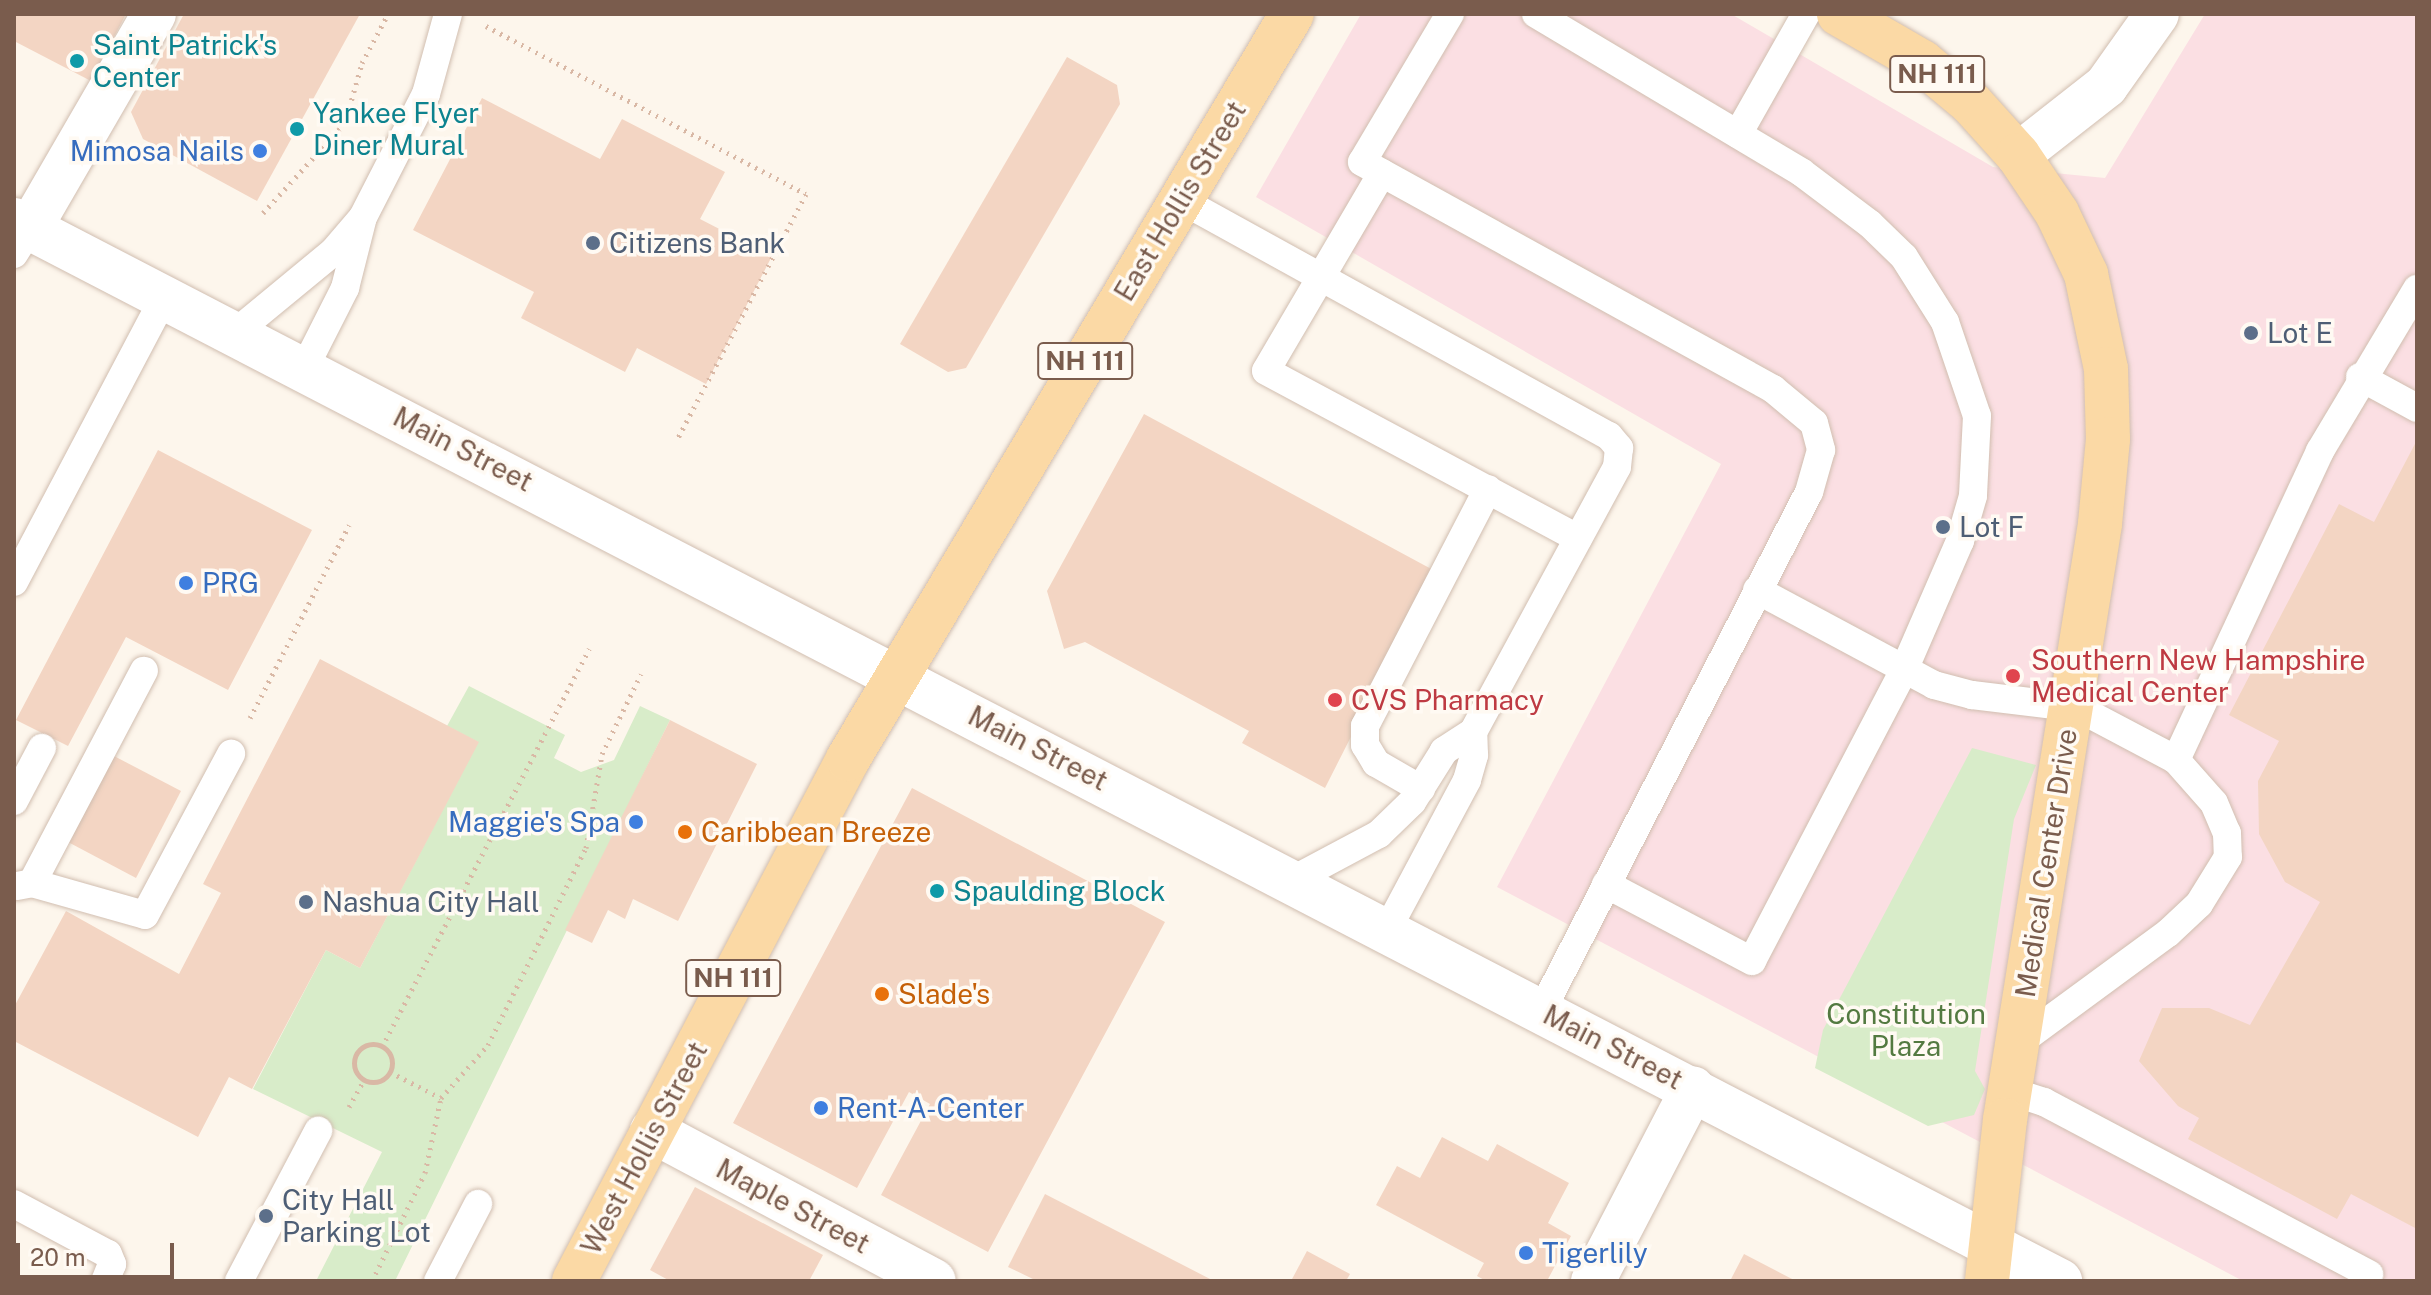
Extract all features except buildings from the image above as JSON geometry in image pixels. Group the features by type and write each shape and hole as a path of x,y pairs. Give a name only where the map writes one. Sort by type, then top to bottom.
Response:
{"main road":[{"path":"19,234 154,14"},
{"name":"East Hollis Street","path":"896,676 1292,14"},
{"name":"Medical Center Drive","path":"1839,14 1922,62 1971,103 2018,155 2057,213 2086,274 2106,369 2108,439 2100,524 2010,1091 1991,1264"},
{"path":"2018,155 2106,86 2157,14"},
{"name":"Main Street","path":"19,234 164,297 305,367 1693,1088 1991,1264 2060,1281"},
{"name":"West Hollis Street","path":"574,1281 896,676"},
{"path":"1593,1281 1693,1088"},
{"name":"Maple Street","path":"652,1131 921,1278"}],"lane":[{"path":"305,367 345,288 363,217 426,94 448,14"},
{"path":"1450,14 1362,162 1773,389 1806,414 1820,436 1820,464 1542,1010"},
{"path":"1536,14 1826,189 1888,240 1931,297 1969,380 1977,416 1973,496 1960,541 1904,670 1752,961 1606,884"},
{"path":"1738,134 1806,14"},
{"path":"1382,173 1266,371 1578,538"},
{"path":"1181,200 1319,279 1616,440 1617,467 1473,732 1444,751 1421,789 1379,834 1293,880"},
{"path":"236,332 333,252 363,217"},
{"path":"2176,760 2360,377 2417,289"},
{"path":"14,582 164,297"},
{"path":"2360,377 2417,408"},
{"path":"1421,789 1376,763 1365,745 1365,726 1488,489"},
{"path":"1757,590 1904,670 1963,693 2071,707 2176,760 2202,786 2218,812 2229,841 2225,865 2174,928 2018,1043"},
{"path":"144,671 23,885 145,915 231,754"},
{"path":"1387,930 1467,780 1474,755 1473,732"},
{"path":"14,801 42,748"},
{"path":"2010,1091 2044,1102 2369,1274"},
{"path":"239,1281 318,1131"},
{"path":"14,1204 108,1254 112,1264 105,1281"},
{"path":"438,1281 478,1204"}],"path":[{"path":"263,213 345,123 366,52 388,14"},
{"path":"478,22 806,194 677,440"},
{"path":"231,754 349,525"},
{"path":"382,1047 589,649"},
{"path":"372,1281 425,1173 441,1098 488,1045 586,848 602,754 641,674"},
{"path":"369,1045 382,1047 392,1061 390,1072 376,1082 364,1080 356,1071 358,1052 369,1045"},
{"path":"390,1072 441,1098"}],"shaded area":[{"name":"Southern New Hampshire Medical Center","path":"1361,14 1731,14 1993,167 2105,178 2205,14 2417,14 2417,1281 2243,1281 1497,887 1721,464 1256,197"}],"green space":[{"path":"469,686 565,735 554,758 581,772 614,760 640,706 670,720 395,1281 316,1281 382,1152 253,1089 326,950 360,968 478,742 447,726"},
{"name":"Constitution Plaza","path":"1972,748 2036,765 2014,819 1975,1071 1985,1089 1974,1115 1928,1126 1815,1068 1823,1030"}],"place":[{"name":"Saint Patrick's Center","path":"77,61"},
{"name":"Yankee Flyer Diner Mural","path":"297,129"},
{"name":"Mimosa Nails","path":"260,151"},
{"name":"Citizens Bank","path":"593,243"},
{"name":"Lot E","path":"2251,333"},
{"name":"Lot F","path":"1943,527"},
{"name":"PRG","path":"186,583"},
{"name":"Southern New Hampshire Medical Center","path":"2013,676"},
{"name":"CVS Pharmacy","path":"1335,700"},
{"name":"Maggie's Spa","path":"636,822"},
{"name":"Caribbean Breeze","path":"685,832"},
{"name":"Spaulding Block","path":"937,891"},
{"name":"Nashua City Hall","path":"306,902"},
{"name":"Slade's","path":"882,994"},
{"name":"Rent-A-Center","path":"821,1108"},
{"name":"City Hall Parking Lot","path":"266,1216"},
{"name":"Tigerlily","path":"1526,1253"}]}
